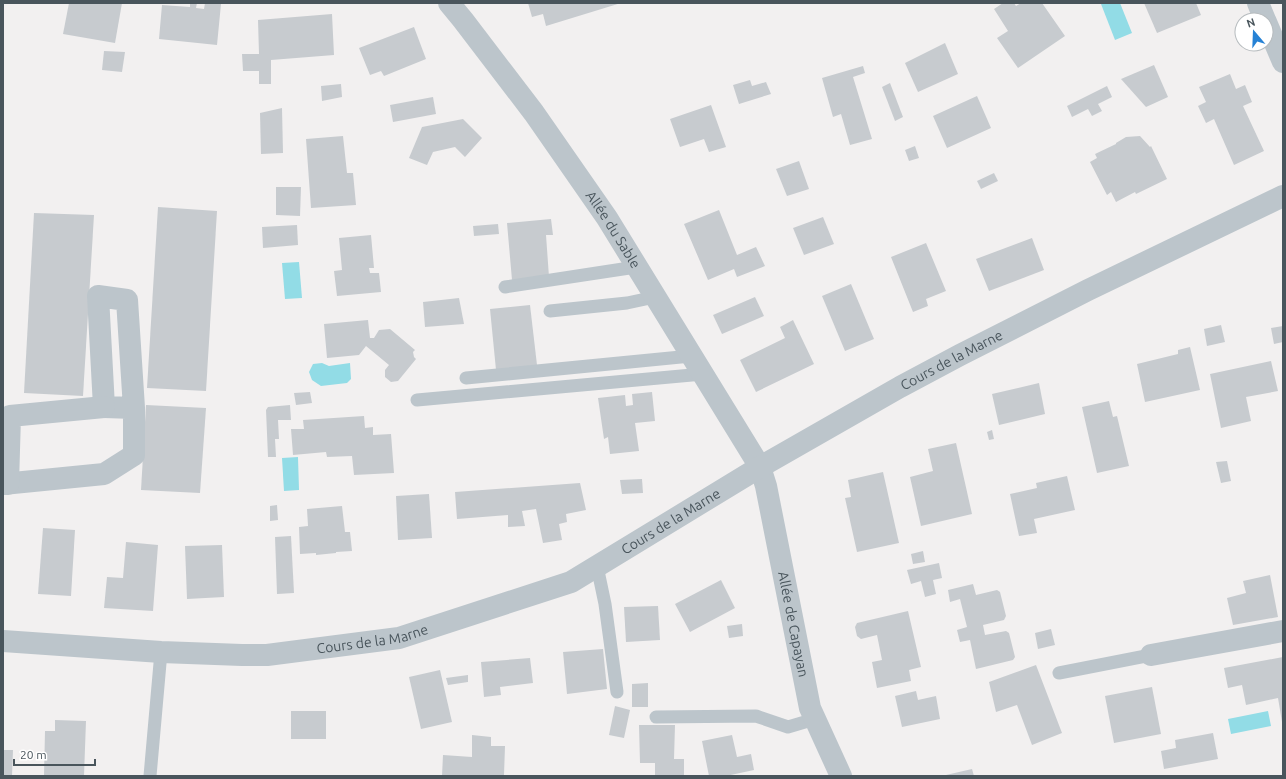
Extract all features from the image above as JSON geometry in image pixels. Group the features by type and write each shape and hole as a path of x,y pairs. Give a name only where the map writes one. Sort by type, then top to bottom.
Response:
{"street":[{"name":"Allée du Sable","path":"449,3 534,113 607,218 760,467"},
{"path":"1274,40 1283,62"},
{"name":"Cours de la Marne","path":"3,641 160,652 267,655 398,638 571,582 760,467 900,387 1088,290 1283,196"},
{"path":"104,407 98,296 127,300 134,408 134,455 104,474 5,484 10,416 104,407 134,408"},
{"name":"Allée de Capayan","path":"760,467 766,486 810,708 841,776"},
{"path":"1151,655 1283,631"}],"lane":[{"path":"505,287 636,267"},
{"path":"550,310 627,303 655,297"},
{"path":"466,378 691,356"},
{"path":"417,400 703,374"},
{"path":"597,566 605,604 617,692"},
{"path":"150,776 160,652"},
{"path":"1059,673 1151,655"},
{"path":"656,717 756,716 788,727 815,719"}],"water":[{"path":"1120,3 1132,33 1115,40 1101,4"},
{"path":"299,262 302,298 285,299 282,263"},
{"path":"322,363 329,366 350,363 351,379 347,383 321,386 312,380 309,372 313,364"},
{"path":"298,457 299,490 284,491 282,458"},
{"path":"1268,711 1271,726 1231,734 1228,719"}],"building":[{"path":"69,3 122,3 115,43 63,34"},
{"path":"190,3 197,3 196,8 204,9 205,3 221,4 217,45 159,39 162,5 190,7"},
{"path":"528,3 621,3 546,26 543,14 532,17"},
{"path":"1003,3 1014,3 1016,6 1021,3 1042,3 1065,36 1018,68 997,38 1008,31 994,9"},
{"path":"1144,3 1196,3 1201,15 1157,33"},
{"path":"332,14 334,55 271,60 271,84 259,84 259,71 243,71 242,54 259,54 258,20"},
{"path":"414,27 426,59 384,76 381,71 370,75 359,48"},
{"path":"945,43 958,74 918,92 905,63"},
{"path":"104,51 125,52 122,72 102,70"},
{"path":"1154,65 1168,97 1146,107 1121,79"},
{"path":"863,66 865,73 853,77 872,139 850,145 841,114 833,117 822,78"},
{"path":"1230,74 1236,89 1245,85 1252,102 1243,106 1264,151 1234,165 1214,119 1206,123 1198,106 1206,102 1199,87"},
{"path":"750,80 752,86 766,82 771,94 739,104 733,85"},
{"path":"890,83 903,117 895,121 882,87"},
{"path":"341,84 342,97 322,101 321,86"},
{"path":"1107,86 1112,97 1098,104 1102,111 1092,116 1088,109 1072,117 1067,106"},
{"path":"977,96 991,128 947,148 933,116"},
{"path":"433,97 436,114 393,122 390,105"},
{"path":"711,105 726,147 709,152 704,139 680,147 670,119"},
{"path":"282,108 283,153 261,154 260,113"},
{"path":"463,119 482,138 465,157 455,147 433,152 427,165 409,158 422,127"},
{"path":"343,136 347,173 353,173 356,205 311,208 306,139"},
{"path":"1140,136 1150,147 1151,146 1167,179 1136,194 1135,192 1116,202 1111,192 1107,195 1090,162 1097,158 1095,154 1116,144 1126,137"},
{"path":"915,146 919,158 909,161 905,150"},
{"path":"799,161 809,189 787,196 776,169"},
{"path":"994,173 998,181 981,189 977,181"},
{"path":"276,187 301,187 300,216 276,215"},
{"path":"158,207 217,211 206,391 147,388"},
{"path":"719,210 737,255 756,247 765,266 737,277 734,269 708,280 684,224"},
{"path":"34,213 94,215 83,396 24,393"},
{"path":"823,217 834,244 804,255 793,228"},
{"path":"551,219 553,235 546,235 549,277 512,280 507,223"},
{"path":"498,224 499,234 474,236 473,226"},
{"path":"297,225 298,245 263,248 262,227"},
{"path":"371,235 374,268 369,268 370,273 379,273 381,292 337,296 334,271 342,270 339,238"},
{"path":"1032,238 1044,270 989,291 976,259"},
{"path":"926,243 946,291 926,299 928,306 913,312 891,257"},
{"path":"851,284 874,339 845,351 822,296"},
{"path":"755,297 764,316 722,334 713,315"},
{"path":"459,298 464,324 425,327 423,302"},
{"path":"530,305 537,365 496,370 490,309"},
{"path":"368,320 370,338 374,338 379,330 390,329 415,350 413,352 416,359 398,381 391,382 385,377 385,370 389,365 366,346 359,355 327,358 324,324"},
{"path":"793,320 814,364 756,392 740,360 785,338 780,327"},
{"path":"1221,325 1225,342 1207,346 1204,329"},
{"path":"1283,326 1283,342 1274,344 1271,328"},
{"path":"1190,347 1200,390 1145,402 1137,364 1178,354 1178,350"},
{"path":"1271,361 1278,391 1246,397 1251,421 1221,428 1210,374"},
{"path":"1039,383 1045,414 999,425 992,394"},
{"path":"310,392 312,403 296,405 294,393"},
{"path":"652,392 655,421 635,423 639,451 610,454 608,437 604,439 598,398 625,395 626,406 633,405 632,394"},
{"path":"1109,401 1113,417 1117,416 1129,466 1097,473 1082,407"},
{"path":"146,405 206,408 200,493 141,490"},
{"path":"290,405 291,420 278,420 279,439 275,439 276,457 268,457 266,410 268,407"},
{"path":"364,416 365,428 373,427 373,435 391,434 394,473 354,475 352,456 327,457 326,452 293,455 291,429 304,429 303,420"},
{"path":"992,430 994,439 989,440 987,432"},
{"path":"956,443 972,514 921,526 910,477 933,471 928,449"},
{"path":"1227,461 1231,481 1221,483 1216,462"},
{"path":"883,472 899,543 857,552 845,498 851,497 848,480"},
{"path":"1067,476 1075,510 1034,519 1037,533 1019,536 1010,494 1037,488 1036,483"},
{"path":"642,479 643,493 622,494 620,480"},
{"path":"580,483 586,510 566,514 567,522 559,524 562,540 543,543 536,509 522,511 525,526 508,527 508,515 457,519 455,492"},
{"path":"429,494 432,538 398,540 396,496"},
{"path":"277,505 278,520 270,521 270,506"},
{"path":"342,506 345,532 350,532 352,551 316,555 316,553 300,554 299,527 308,526 307,509"},
{"path":"43,528 75,530 71,596 38,594"},
{"path":"291,536 294,593 277,594 275,537"},
{"path":"126,542 158,545 153,611 104,608 107,577 123,578"},
{"path":"222,545 224,597 187,599 185,546"},
{"path":"923,551 925,562 913,564 911,554"},
{"path":"939,563 942,578 933,580 936,594 925,597 921,581 911,584 907,570"},
{"path":"1270,575 1278,617 1233,625 1227,598 1246,593 1243,581"},
{"path":"721,580 735,608 690,632 675,604"},
{"path":"973,584 976,595 997,590 1000,592 1006,616 1004,620 983,625 985,635 1006,631 1009,633 1015,657 1013,660 976,669 970,640 960,642 957,630 967,627 960,599 950,602 948,590"},
{"path":"658,606 660,640 626,642 624,607"},
{"path":"908,611 921,667 909,670 911,681 877,688 872,662 882,660 877,635 861,639 857,636 855,627 857,623"},
{"path":"742,624 743,636 729,638 727,626"},
{"path":"1051,629 1055,645 1038,649 1035,633"},
{"path":"603,649 607,689 567,694 563,652"},
{"path":"1283,657 1282,722 1278,698 1246,705 1242,685 1228,688 1224,668"},
{"path":"530,658 533,683 500,687 501,695 484,697 481,662"},
{"path":"1036,665 1062,733 1032,745 1017,705 996,712 989,682"},
{"path":"440,670 452,722 421,729 409,677"},
{"path":"468,675 468,682 448,685 446,678"},
{"path":"648,683 648,707 632,707 632,684"},
{"path":"1152,687 1161,734 1114,743 1105,696"},
{"path":"916,691 918,700 936,696 940,719 902,727 895,696"},
{"path":"615,706 630,710 624,738 609,735"},
{"path":"291,711 326,711 326,739 291,739"},
{"path":"55,720 86,721 84,776 44,776 45,731 55,731"},
{"path":"639,725 675,725 674,759 684,759 684,776 655,776 655,763 640,763"},
{"path":"1213,733 1218,759 1164,769 1161,751 1176,748 1175,740"},
{"path":"472,735 491,737 491,746 505,746 504,775 442,776 443,755 472,757"},
{"path":"732,735 737,757 751,754 754,770 726,776 709,776 702,741"},
{"path":"3,750 13,750 12,776 3,776"},
{"path":"972,769 974,776 946,776 946,775"}]}
